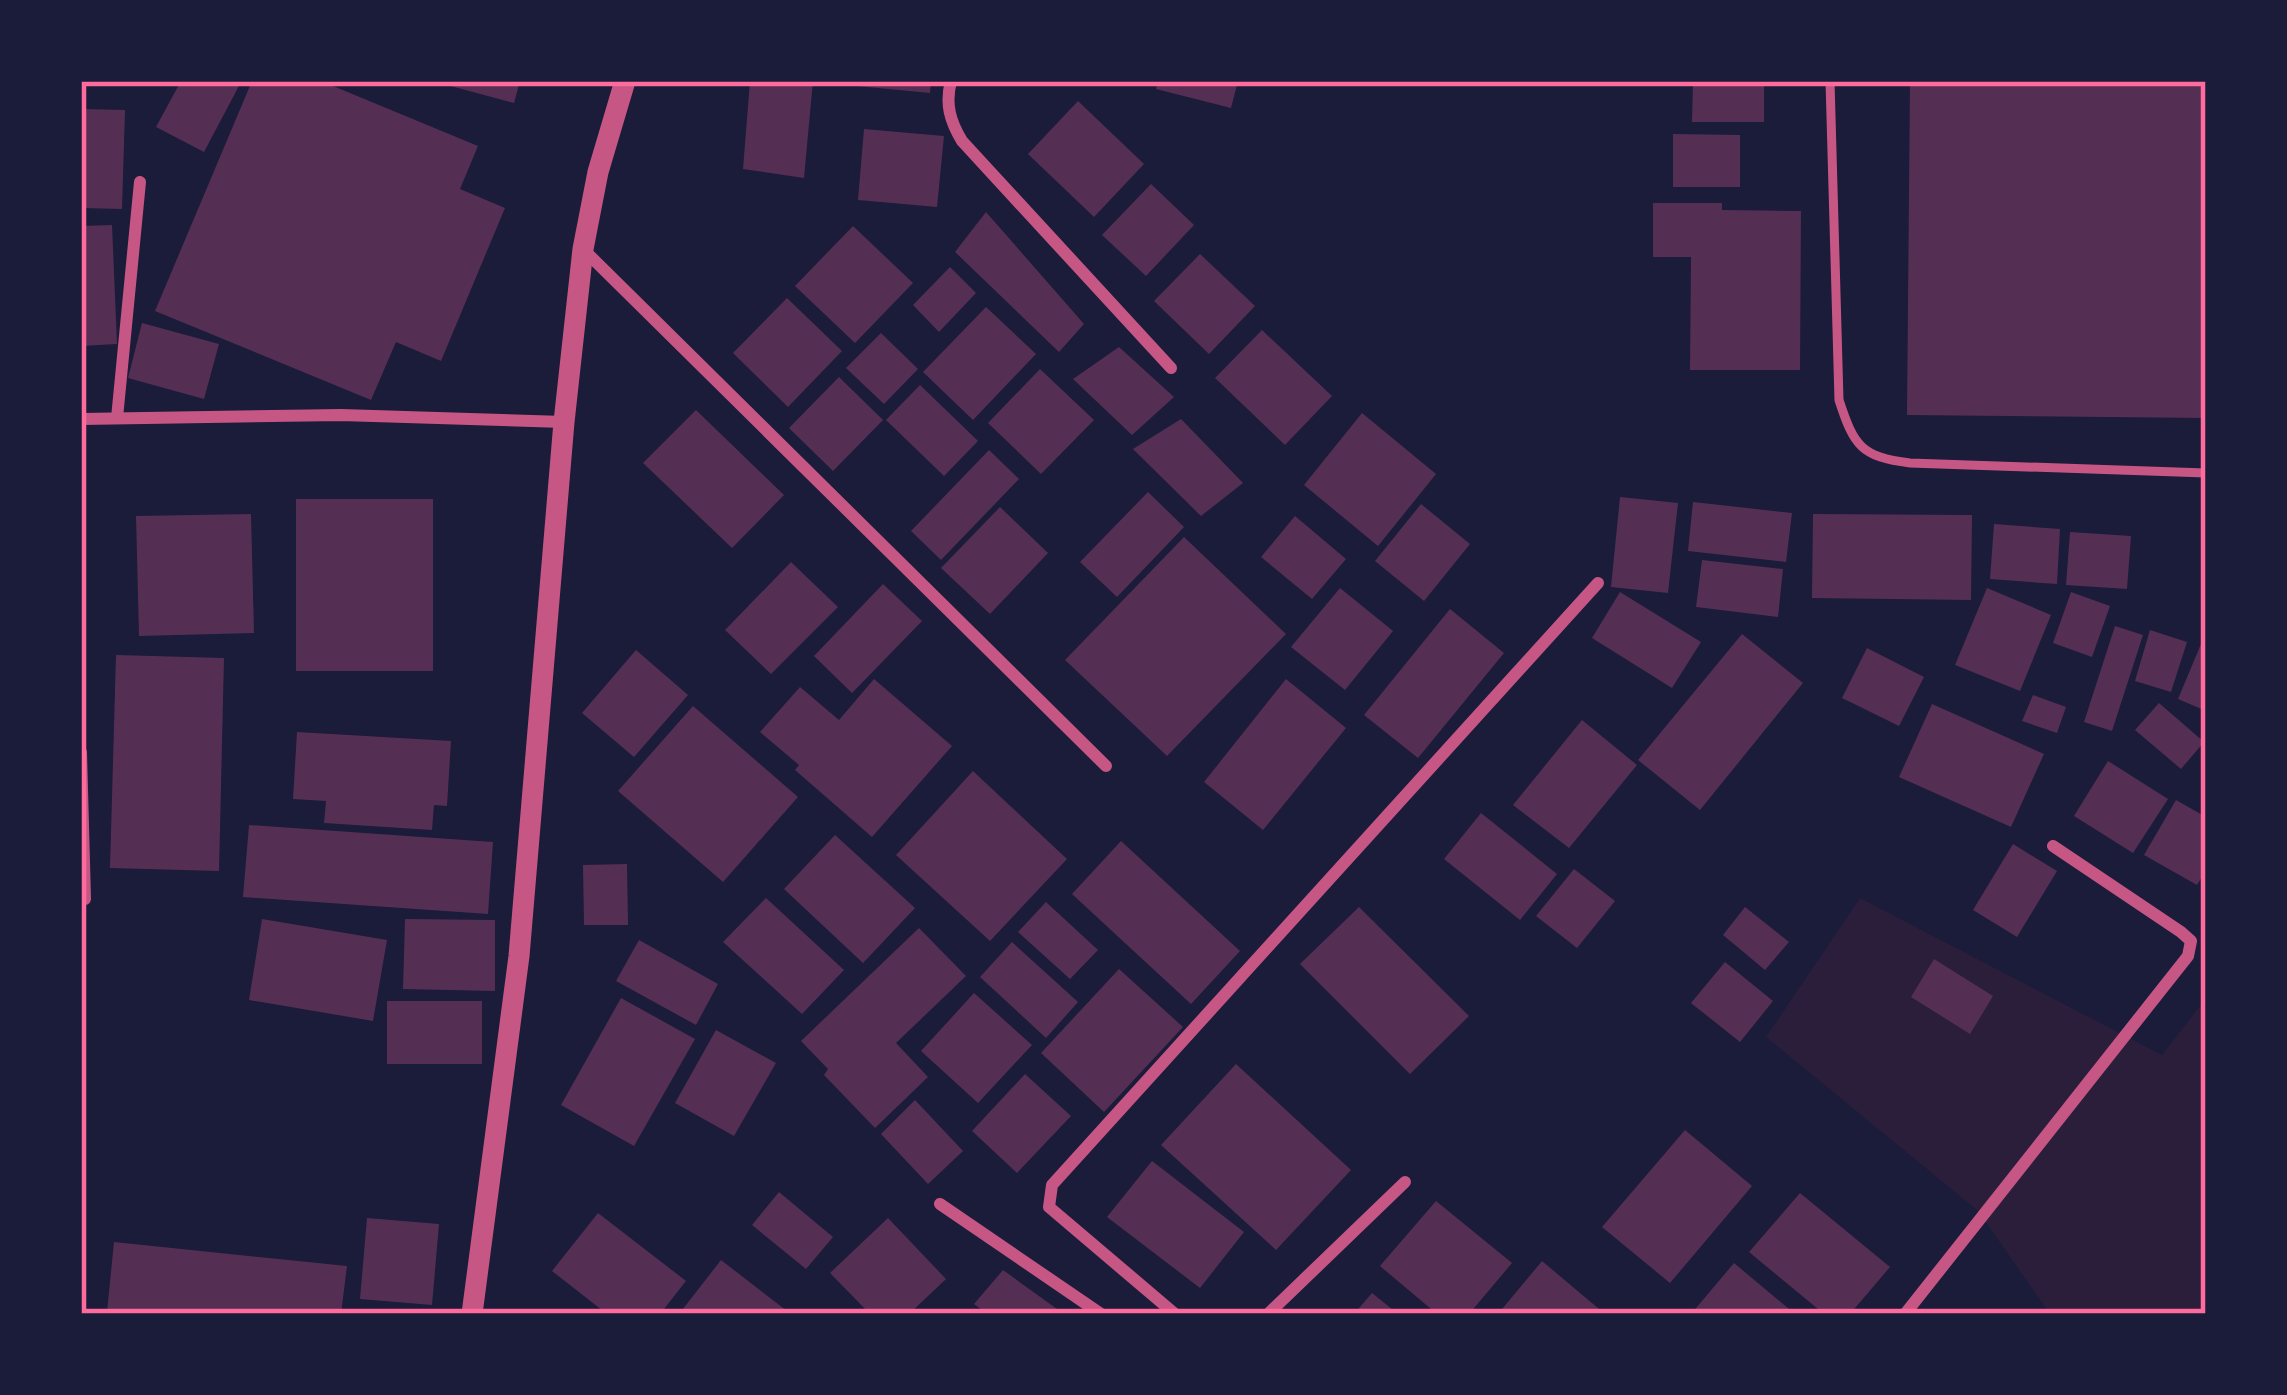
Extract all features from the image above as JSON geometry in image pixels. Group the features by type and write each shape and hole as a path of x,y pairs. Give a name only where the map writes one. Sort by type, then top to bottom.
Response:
{"street":[{"path":"472,1314 519,956 583,249 598,172 625,81"},
{"path":"951,81 947,97 951,121 962,141 1171,368"},
{"path":"117,418 140,182"},
{"path":"583,249 1106,766"},
{"path":"81,418 341,415 564,422"},
{"path":"1175,1314 1049,1208 1052,1185 1598,583"},
{"path":"81,752 85,899"},
{"path":"1905,1314 2188,956 2191,941 2181,932 2053,846"},
{"path":"1268,1314 1405,1182"},
{"path":"940,1204 1101,1314"}],"lane":[{"path":"1830,81 1839,400 1851,436 1874,459 1910,464 2206,473"}],"shaded area":[{"path":"1860,898 2162,1055 2206,998 2206,1314 2050,1314 1978,1211 1766,1037"}],"building":[{"path":"181,81 241,82 204,152 156,127"},
{"path":"252,81 321,81 478,146 460,189 505,208 441,361 396,342 371,400 155,311"},
{"path":"432,81 520,81 514,103"},
{"path":"750,81 813,81 804,178 743,169"},
{"path":"857,81 931,81 930,93 857,86"},
{"path":"1158,81 1238,81 1231,108 1156,89"},
{"path":"1693,81 1764,81 1764,122 1692,122"},
{"path":"1910,81 2206,81 2206,418 1907,415"},
{"path":"1078,101 1144,164 1094,217 1028,154"},
{"path":"81,109 125,110 122,209 81,208"},
{"path":"864,129 944,136 937,207 858,200"},
{"path":"1673,134 1740,135 1740,187 1673,187"},
{"path":"1151,184 1194,225 1146,276 1102,235"},
{"path":"1653,203 1722,203 1722,210 1801,211 1800,370 1690,370 1691,257 1653,257"},
{"path":"986,212 1084,324 1059,352 955,252"},
{"path":"112,225 117,344 81,346 81,226"},
{"path":"853,226 913,283 855,343 795,286"},
{"path":"1200,254 1255,306 1209,354 1154,301"},
{"path":"950,267 976,293 939,332 913,305"},
{"path":"787,298 842,351 788,407 733,353"},
{"path":"986,307 1036,354 973,420 923,372"},
{"path":"142,323 219,344 204,399 128,378"},
{"path":"1262,330 1332,396 1285,445 1215,378"},
{"path":"881,333 918,369 884,404 846,368"},
{"path":"1119,347 1174,397 1132,435 1073,379"},
{"path":"1040,369 1094,420 1041,474 988,423"},
{"path":"839,377 883,420 833,471 789,428"},
{"path":"920,385 978,441 944,476 886,420"},
{"path":"696,410 784,495 732,548 643,463"},
{"path":"1362,413 1436,474 1378,546 1304,485"},
{"path":"1181,419 1243,483 1201,516 1133,449"},
{"path":"989,450 1019,479 941,560 911,531"},
{"path":"1148,492 1184,527 1117,597 1080,562"},
{"path":"1620,497 1678,503 1668,593 1611,587"},
{"path":"296,499 433,499 433,671 296,671"},
{"path":"1693,502 1792,513 1786,562 1688,551"},
{"path":"1421,504 1470,544 1424,601 1375,561"},
{"path":"1000,507 1048,553 990,614 941,568"},
{"path":"251,514 254,633 139,636 136,516"},
{"path":"1813,514 1972,515 1971,600 1812,598"},
{"path":"1295,516 1346,559 1312,599 1261,557"},
{"path":"1994,524 2060,529 2057,584 1990,579"},
{"path":"2070,532 2131,536 2127,589 2066,585"},
{"path":"1184,537 1286,634 1167,756 1065,660"},
{"path":"1702,560 1783,569 1778,617 1696,607"},
{"path":"791,562 838,607 771,674 725,630"},
{"path":"883,584 922,621 852,693 814,656"},
{"path":"1340,588 1393,631 1345,690 1291,647"},
{"path":"1987,588 2051,615 2020,691 1955,665"},
{"path":"1620,592 1701,642 1672,688 1592,638"},
{"path":"2071,592 2110,606 2092,657 2053,643"},
{"path":"1450,609 1504,653 1418,758 1364,715"},
{"path":"2115,626 2143,635 2112,731 2084,722"},
{"path":"2150,630 2187,642 2171,692 2135,681"},
{"path":"2206,632 2206,711 2178,699"},
{"path":"1742,634 1803,683 1700,810 1638,760"},
{"path":"1867,648 1924,677 1899,726 1842,698"},
{"path":"636,650 688,695 634,757 582,713"},
{"path":"116,655 224,658 219,871 110,868"},
{"path":"874,679 952,746 872,837 795,770 799,765 760,732 800,687 839,720"},
{"path":"1286,679 1346,728 1263,830 1204,782"},
{"path":"2033,695 2066,707 2057,733 2022,721"},
{"path":"2159,703 2204,742 2181,769 2135,730"},
{"path":"1932,704 2044,754 2011,827 1899,777"},
{"path":"693,706 798,797 723,882 618,791"},
{"path":"1582,720 1637,765 1569,848 1513,805"},
{"path":"297,732 451,741 447,806 434,805 432,830 324,823 326,801 293,799"},
{"path":"2108,761 2168,799 2133,853 2074,816"},
{"path":"973,771 1067,859 990,941 896,855"},
{"path":"2176,800 2206,817 2206,870 2197,885 2144,855"},
{"path":"1481,813 1557,874 1520,920 1444,859"},
{"path":"249,825 493,842 488,914 243,897"},
{"path":"835,835 915,908 863,963 784,889"},
{"path":"1121,841 1240,951 1191,1004 1072,894"},
{"path":"2013,844 2057,871 2017,937 1973,910"},
{"path":"627,864 628,925 584,925 583,865"},
{"path":"1574,869 1615,901 1577,948 1536,916"},
{"path":"766,898 844,970 802,1014 723,942"},
{"path":"1046,902 1098,950 1070,979 1018,932"},
{"path":"1359,907 1469,1016 1410,1074 1300,964"},
{"path":"1745,907 1789,942 1765,970 1723,935"},
{"path":"262,919 387,940 373,1021 249,1000"},
{"path":"405,919 495,920 495,991 403,989"},
{"path":"919,928 966,976 896,1043 928,1077 875,1128 824,1075 828,1069 801,1041"},
{"path":"639,940 718,984 696,1025 616,981"},
{"path":"1012,942 1078,1002 1046,1038 980,977"},
{"path":"1934,959 1993,996 1970,1034 1911,997"},
{"path":"1725,962 1773,1001 1740,1042 1691,1003"},
{"path":"1119,969 1183,1027 1104,1112 1041,1053"},
{"path":"974,993 1032,1045 978,1103 921,1051"},
{"path":"621,998 695,1039 634,1146 561,1105"},
{"path":"387,1001 482,1001 482,1064 387,1064"},
{"path":"716,1030 776,1063 734,1136 675,1103"},
{"path":"1236,1064 1351,1170 1276,1250 1161,1145"},
{"path":"1025,1074 1071,1116 1017,1173 972,1131"},
{"path":"915,1100 963,1151 928,1184 881,1134"},
{"path":"1685,1130 1752,1186 1670,1283 1602,1227"},
{"path":"1152,1161 1244,1232 1200,1288 1107,1217"},
{"path":"779,1192 833,1237 806,1269 752,1225"},
{"path":"1800,1193 1890,1267 1850,1314 1824,1314 1749,1252"},
{"path":"1436,1201 1512,1263 1469,1314 1437,1314 1380,1266"},
{"path":"598,1213 686,1281 660,1314 607,1314 552,1271"},
{"path":"367,1218 439,1224 432,1305 360,1299"},
{"path":"888,1218 946,1279 909,1314 870,1314 830,1273"},
{"path":"114,1242 347,1266 341,1314 107,1312"},
{"path":"721,1260 791,1314 679,1314"},
{"path":"1542,1261 1605,1314 1498,1314"},
{"path":"1734,1263 1795,1314 1691,1314"},
{"path":"1003,1270 1064,1314 987,1314 974,1304"},
{"path":"1372,1293 1398,1314 1354,1314"}]}
